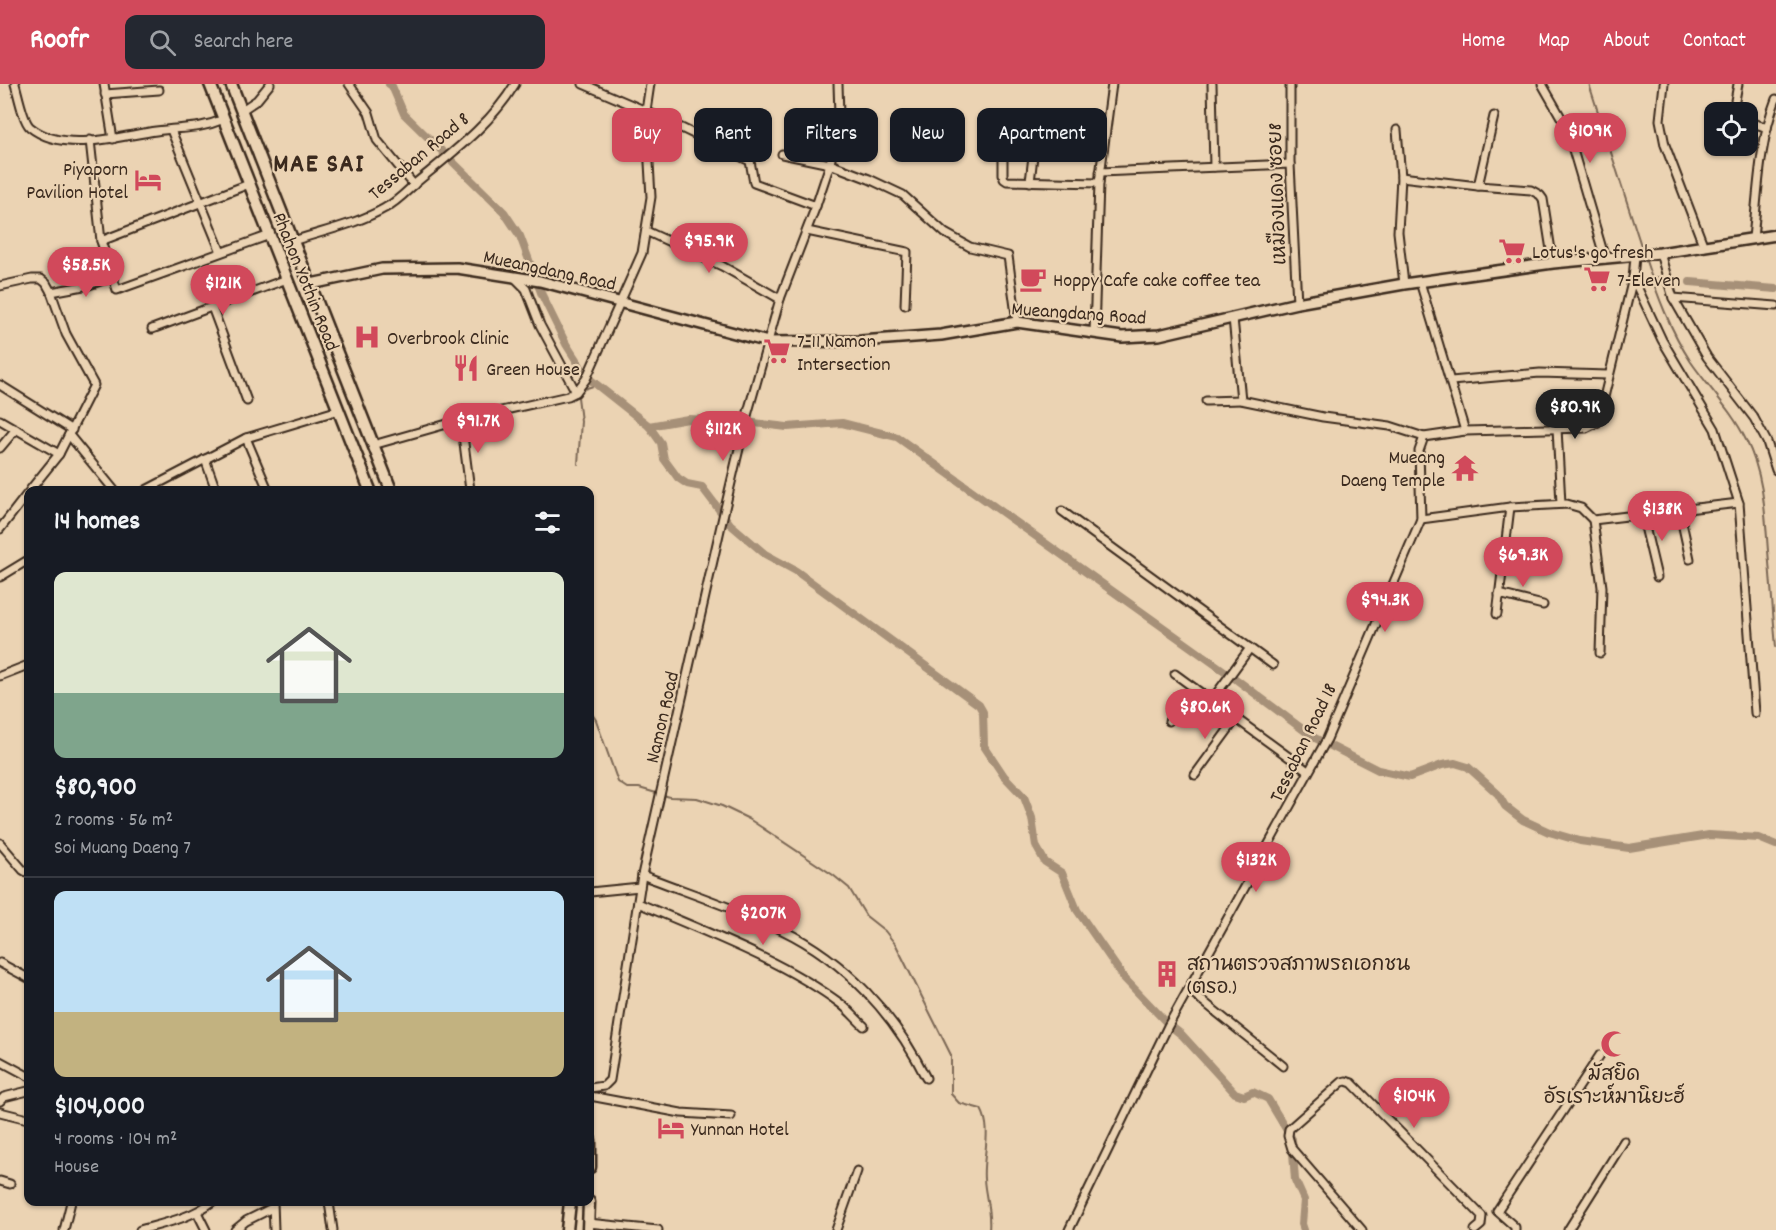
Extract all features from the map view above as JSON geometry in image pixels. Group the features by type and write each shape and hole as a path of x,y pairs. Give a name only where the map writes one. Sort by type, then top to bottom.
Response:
{"main road":[{"name":"Phahon Yothin Road","path":"210,84 368,486"},
{"name":"Phahon Yothin Road","path":"231,84 389,486"},
{"path":"567,1230 570,1206"},
{"path":"588,1226 589,1206"}],"street":[{"path":"15,84 26,123 39,133 60,140 113,139 156,131 206,127 224,119"},
{"path":"104,84 113,139"},
{"path":"242,110 257,100 270,84"},
{"path":"349,84 369,113 377,140 414,185"},
{"name":"Tessaban Road 8","path":"293,241 388,207 482,125 515,84"},
{"path":"583,84 639,108"},
{"path":"646,108 650,84"},
{"name":"Namon Road","path":"594,1087 604,1086 610,1080 642,875 722,520 780,299 830,164 839,115 838,84"},
{"path":"1094,333 1099,183 1112,84"},
{"path":"1212,84 1214,167"},
{"name":"เหมืองแดง ซอย8","path":"1290,84 1290,164 1297,303"},
{"path":"1542,84 1566,126 1605,259"},
{"path":"1664,84 1660,120 1665,145 1704,247"},
{"path":"1735,102 1738,84"},
{"path":"105,94 159,90"},
{"path":"1753,238 1762,154 1776,99"},
{"path":"1478,186 1494,116"},
{"path":"1758,125 1767,128"},
{"path":"682,128 750,161 754,183 816,206"},
{"path":"171,130 222,252"},
{"path":"1397,130 1401,177 1398,232 1404,284"},
{"path":"90,140 101,241 117,290 270,235"},
{"path":"782,154 830,164 869,179 903,195 945,233 970,247 1008,256 1017,322"},
{"path":"373,445 461,420 568,396 578,389 586,379 642,253 651,197 649,162"},
{"path":"1004,162 1004,179 1007,182 1099,183"},
{"path":"1030,182 1032,162"},
{"path":"1100,172 1290,164"},
{"path":"1401,177 1531,190 1540,195 1543,200 1553,264"},
{"path":"101,241 249,184"},
{"path":"646,231 722,266 780,299"},
{"path":"807,231 907,252 905,305"},
{"name":"Mueangdang Road","path":"311,285 382,269 457,268 540,281 768,342 861,341 941,335 1017,322 1122,337 1159,335 1297,303 1404,284 1553,264 1656,254 1776,235"},
{"path":"1656,254 1673,298 1707,357 1754,418 1767,442 1776,470"},
{"path":"1206,402 1241,400 1323,417 1390,426 1424,437 1465,431 1586,428 1598,423 1637,256"},
{"path":"51,292 89,285 112,277"},
{"path":"517,277 526,289 540,325 578,389"},
{"path":"1633,278 1662,340 1715,429 1739,502 1755,713"},
{"path":"0,286 41,279 51,292 66,334 94,385 59,454 34,486"},
{"path":"152,329 286,279"},
{"path":"1420,282 1465,431"},
{"path":"1673,298 1776,306"},
{"path":"212,307 247,401"},
{"path":"1233,318 1241,400"},
{"path":"1451,381 1540,373 1608,375"},
{"path":"0,385 71,433 111,486"},
{"path":"154,486 246,438 339,410"},
{"path":"0,420 59,454"},
{"path":"461,420 469,486"},
{"path":"1557,428 1561,504"},
{"path":"0,448 16,429"},
{"path":"1424,437 1419,451 1421,519 1510,507 1561,504 1575,506 1593,520 1602,586 1600,653"},
{"path":"246,438 266,486"},
{"path":"1767,442 1776,443"},
{"path":"205,459 215,486"},
{"path":"0,529 24,498"},
{"path":"1593,520 1739,502"},
{"path":"1497,614 1510,507"},
{"path":"1678,509 1690,559"},
{"path":"1062,511 1273,665"},
{"path":"1642,514 1657,577"},
{"name":"Tessaban Road 18","path":"1069,1230 1168,1026 1327,738 1421,519"},
{"path":"0,577 24,562"},
{"path":"1499,594 1543,604"},
{"path":"1211,701 1250,648"},
{"path":"0,676 24,667"},
{"path":"1174,674 1308,771"},
{"path":"1169,721 1194,688"},
{"path":"1195,775 1236,719"},
{"path":"0,843 24,871"},
{"path":"642,875 784,931 830,961 860,984 885,1011 912,1049 926,1078"},
{"path":"594,891 640,887"},
{"path":"638,903 716,937 813,985 843,1005 864,1026"},
{"path":"0,963 24,976"},
{"path":"1189,990 1283,1066"},
{"path":"1515,1230 1515,1227 1497,1211 1600,1055"},
{"path":"0,1061 24,1074"},
{"path":"1362,1230 1292,1149 1288,1136 1289,1129 1341,1082 1346,1081 1352,1083 1482,1216 1481,1225 1475,1230"},
{"path":"1,1098 24,1092"},
{"path":"594,1097 681,1113 731,1116"},
{"path":"0,1112 24,1118"},
{"path":"1568,1230 1624,1140"},
{"path":"836,1230 857,1171"},
{"path":"0,1181 10,1184"},
{"path":"64,1230 70,1206"},
{"path":"140,1230 179,1219 206,1206"},
{"path":"235,1230 270,1206"},
{"path":"272,1206 274,1230"},
{"path":"330,1206 333,1230"},
{"path":"196,1212 206,1230"},
{"path":"588,1226 658,1230"}],"waterway":[{"path":"389,84 404,114 504,212 520,236 542,295 566,344 587,377 649,426 661,443 664,459 678,478 687,484 702,487 730,524 765,554 796,571 979,705 983,712 984,746 1004,776 1024,797 1032,818 1036,846 1045,862 1062,873 1077,910 1124,978 1168,1024 1182,1035 1235,1093 1244,1096 1253,1092 1268,1099 1292,1139 1295,1180 1304,1200 1302,1224 1304,1230"},
{"path":"1589,84 1643,252"},
{"path":"1645,258 1670,325 1691,362 1740,429 1757,467 1764,508 1776,647"},
{"path":"1653,280 1660,280"},
{"path":"1690,282 1776,289"},
{"path":"578,464 581,421 578,397 584,389 596,385"},
{"path":"649,426 688,419 737,421 787,427 842,423 897,437 1313,737 1378,770 1410,777 1442,765 1455,763 1468,767 1498,794 1505,806 1523,820 1549,832 1580,841 1629,848 1709,835 1759,838 1776,845"},
{"path":"594,717 618,782 627,788 639,788 670,797 697,798 722,806 749,819 849,888 866,916 885,931 896,945 951,1055 951,1094 959,1103 981,1109 984,1117 987,1134 984,1179 989,1230"}],"place":[{"name":"Piyaporn Pavilion Hotel","path":"148,180"},
{"name":"Lotus's go fresh","path":"1512,251"},
{"name":"Hoppy Cafe cake coffee tea","path":"1033,279"},
{"name":"7-Eleven","path":"1597,279"},
{"name":"Overbrook Clinic","path":"367,337"},
{"name":"7-11 Namon Intersection","path":"777,351"},
{"name":"Green House","path":"466,368"},
{"name":"Mueang Daeng Temple","path":"1465,468"},
{"name":"สถานตรวจสภาพรถเอกชน (ตรอ.)","path":"1167,974"},
{"name":"มัสยิด อัรเราะห์มานิยะฮ์","path":"1614,1044"},
{"name":"Yunnan Hotel","path":"671,1128"}],"district":[{"name":"MAE SAI","path":"319,162"}]}
